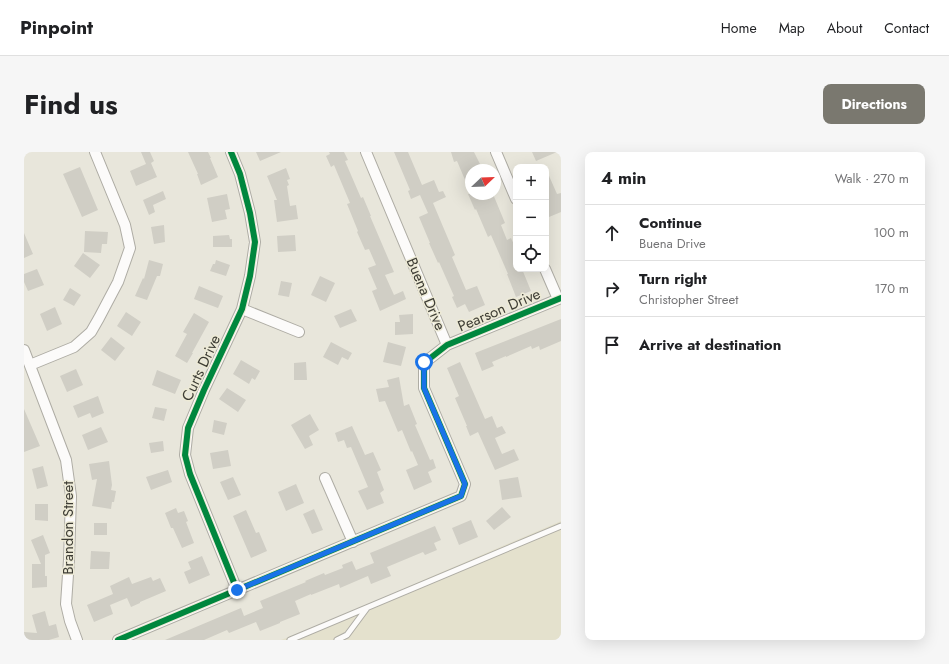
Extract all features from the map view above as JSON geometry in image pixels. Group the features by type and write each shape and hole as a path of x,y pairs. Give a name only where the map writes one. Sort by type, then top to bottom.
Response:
{"street":[{"path":"30,365 74,347 91,332 100,318 118,282 130,248 126,225 95,152"},
{"name":"Curts Drive","path":"231,152 240,174 247,200 255,242 250,276 242,309 188,428 185,455 190,474 237,590"},
{"name":"Buena Drive","path":"353,542 461,496 465,484 424,388 424,362 447,345 366,152"},
{"path":"496,152 513,192"},
{"path":"546,272 559,298"},
{"name":"Pearson Drive","path":"447,345 559,298"},
{"path":"242,309 299,332"},
{"name":"Brandon Street","path":"24,350 66,460 71,496 66,604 77,640"},
{"path":"118,640 353,542 324,478"}],"lane":[{"path":"290,640 561,526"},
{"path":"337,640 347,635 367,608"}],"shaded area":[{"path":"561,521 561,640 281,640 395,594 421,581"}],"building":[{"path":"141,152 150,152 154,161 151,163 157,177 136,186 130,171 146,164"},
{"path":"188,152 208,152 218,177 201,185 198,174"},
{"path":"256,152 281,152 260,161"},
{"path":"329,152 344,152 348,160 345,161 361,198 363,197 394,272 385,275 394,295 403,291 406,299 380,311 372,291 377,289 368,268 376,265 369,249 365,250 357,232 358,231 347,204 350,203 334,165 331,167 326,156 330,154"},
{"path":"394,152 408,152 422,185 434,180 439,192 443,191 446,197 433,203 455,255 452,257 466,290 477,286 485,305 469,312 465,304 457,308 452,297 454,296 429,243 419,217 428,213 420,195 411,199 408,191 410,190"},
{"path":"451,152 474,152 480,164 465,164 465,180 457,161 454,162"},
{"path":"532,152 557,152 536,161"},
{"path":"80,167 98,210 82,217 63,174"},
{"path":"286,168 290,179 287,180 289,185 287,186 290,206 296,205 298,219 277,222 274,200 277,200 267,176"},
{"path":"549,176 557,194 561,193 561,212 549,217"},
{"path":"163,191 166,199 153,205 155,212 149,215 143,200"},
{"path":"227,194 230,209 225,210 227,219 212,222 207,198"},
{"path":"471,200 495,200 505,223 501,225 507,240 511,238 513,242 513,272 523,272 531,291 516,297 491,235 488,237 476,209 475,210"},
{"path":"164,225 165,242 154,244 151,227"},
{"path":"85,231 108,232 107,244 102,244 101,253 84,252"},
{"path":"24,233 33,254 24,258"},
{"path":"229,235 230,239 232,239 232,247 213,247 213,236"},
{"path":"295,235 296,251 278,252 277,236"},
{"path":"83,253 100,265 90,278 74,266"},
{"path":"149,260 163,264 160,276 157,276 147,300 135,296 143,278 144,279"},
{"path":"216,260 230,265 226,276 210,271"},
{"path":"37,269 44,285 28,291 24,282 24,274"},
{"path":"320,276 335,283 326,302 311,295"},
{"path":"281,281 292,283 289,297 278,295"},
{"path":"199,286 223,296 218,308 194,299"},
{"path":"70,288 81,295 74,306 63,300"},
{"path":"55,307 62,324 47,331 40,314"},
{"path":"351,309 357,321 340,328 334,316"},
{"path":"126,312 141,322 132,336 117,326"},
{"path":"194,313 209,322 187,363 175,356 187,334 183,332"},
{"path":"413,314 413,334 395,335 395,322 400,322 399,315"},
{"path":"561,319 561,341 540,350 539,346 532,349 531,346 492,362 494,366 482,371 475,353"},
{"path":"111,337 125,348 115,361 101,350"},
{"path":"331,342 352,353 348,360 342,357 338,365 323,357"},
{"path":"388,342 406,347 401,366 383,362"},
{"path":"241,360 260,371 255,380 252,378 249,384 233,374"},
{"path":"306,362 307,380 294,380 294,363"},
{"path":"460,362 485,419 492,416 497,428 502,426 506,433 495,438 502,454 514,449 519,460 495,470 478,432 470,436 455,398 459,396 447,368"},
{"path":"76,369 83,385 67,392 60,376"},
{"path":"157,370 181,380 175,394 152,385"},
{"path":"399,377 404,406 409,404 417,424 415,425 430,460 433,459 436,468 428,472 432,482 414,490 406,470 418,465 402,430 398,432 385,401 379,402 376,389 389,387 387,380"},
{"path":"227,388 246,400 238,412 219,399"},
{"path":"98,396 104,413 92,418 90,413 78,418 73,406"},
{"path":"155,407 167,409 164,421 152,418"},
{"path":"24,409 40,446 24,452"},
{"path":"310,414 319,430 309,436 313,445 305,449 291,425"},
{"path":"214,420 227,423 224,435 212,432"},
{"path":"352,426 365,455 373,452 381,470 377,472 384,490 380,493 384,503 367,510 358,491 368,487 351,447 347,448 344,440 338,442 335,433"},
{"path":"101,427 108,442 88,450 82,435"},
{"path":"163,441 164,451 151,453 149,443"},
{"path":"228,450 231,466 213,469 210,453"},
{"path":"109,461 112,485 111,490 116,491 114,502 112,502 111,509 92,506 97,479 92,480 89,464"},
{"path":"43,466 48,486 37,489 32,469"},
{"path":"168,470 172,482 151,490 146,477"},
{"path":"233,477 241,495 228,500 220,482"},
{"path":"518,477 522,497 502,500 499,480"},
{"path":"296,484 304,503 286,511 278,492"},
{"path":"35,504 48,504 48,521 35,520"},
{"path":"502,507 511,517 494,530 486,521"},
{"path":"176,508 178,513 184,511 188,521 186,522 194,543 182,548 165,513"},
{"path":"314,509 323,530 312,534 303,514"},
{"path":"246,510 256,533 259,532 267,551 251,558 233,516"},
{"path":"471,520 478,537 459,545 452,528"},
{"path":"94,523 107,523 107,535 94,535"},
{"path":"435,526 441,540 434,543 437,550 425,555 423,552 387,567 391,576 371,584 368,576 340,588 339,584 295,601 300,614 280,623 260,631 256,622 229,633 227,630 204,640 165,640 241,608 244,616 263,608 260,601 324,573 325,575 343,568 342,565 352,561 356,570 374,563 370,553"},
{"path":"43,535 50,553 45,555 45,576 47,576 47,587 32,588 32,564 41,564 31,540"},
{"path":"91,551 110,552 109,569 90,569"},
{"path":"202,556 210,575 189,584 184,572 191,569 188,562"},
{"path":"129,577 132,584 151,577 153,581 160,578 166,591 131,607 127,598 110,605 113,614 94,622 87,605 113,594 110,586"},
{"path":"45,611 49,626 56,624 59,637 49,640 24,640 24,632 37,633 32,615"}],"cycle path":[{"path":"231,152 240,174 250,213 255,242 250,276 242,309 188,428 185,455 190,474 237,590"},
{"path":"118,640 461,496 465,484 424,388 424,363 447,345 561,298"}],"route":[{"path":"237,590 461,496 465,484 424,388 424,362"}]}
